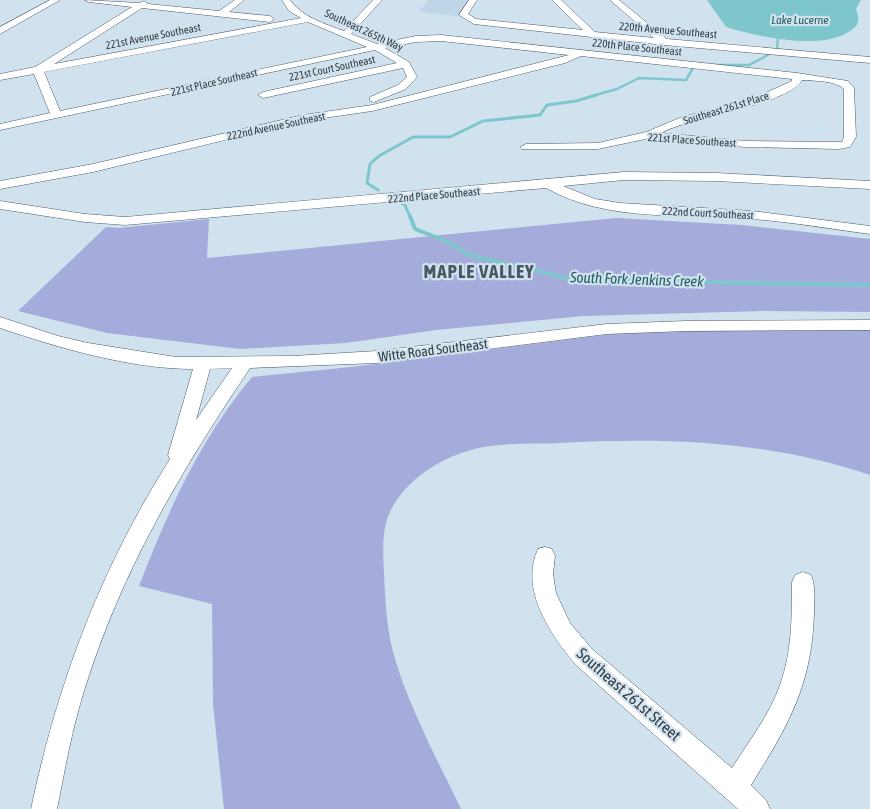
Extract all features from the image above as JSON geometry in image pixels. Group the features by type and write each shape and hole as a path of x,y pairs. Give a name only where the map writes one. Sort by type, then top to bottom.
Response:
{"street":[{"path":"0,31 56,0"},
{"path":"89,0 145,3 268,19 310,19"},
{"path":"222,14 240,0"},
{"name":"Southeast 265th Way","path":"286,0 289,6 310,19 374,46 406,64 413,74 407,84 344,112"},
{"path":"345,35 378,0"},
{"name":"220th Avenue Southeast","path":"473,0 463,15 465,18 664,42 870,60"},
{"path":"556,0 591,32"},
{"path":"614,0 664,42"},
{"path":"57,116 38,70 145,3"},
{"name":"221st Avenue Southeast","path":"0,77 310,19"},
{"name":"221st Place Southeast","path":"0,127 407,39 428,38"},
{"name":"220th Place Southeast","path":"428,38 797,76 844,83 849,88 850,137 846,145 828,147"},
{"name":"222nd Avenue Southeast","path":"0,185 93,168 303,118 372,108 562,61 580,53"},
{"name":"221st Court Southeast","path":"263,95 406,64"},
{"name":"Southeast 261st Place","path":"650,135 664,127 696,116 755,101 794,85 797,81 797,76"},
{"name":"221st Place Southeast","path":"526,147 598,146 650,135 673,139 746,144 828,147"},
{"name":"222nd Place Southeast","path":"0,205 102,220 147,220 624,176 673,175 870,185"},
{"name":"222nd Court Southeast","path":"548,184 592,202 620,207 752,215 870,230"},
{"name":"Witte Road Southeast","path":"0,322 55,341 88,349 159,361 203,363 376,357 607,329 686,326 870,325"},
{"path":"173,470 203,363"},
{"path":"44,809 56,747 72,690 94,630 136,541 173,470 245,363"},
{"name":"Southeast 261st Street","path":"545,556 542,574 545,594 562,631 584,657 735,787 757,809"},
{"path":"735,787 781,710 792,684 803,611 803,582"}],"shaded area":[{"path":"428,0 467,0 457,16 419,12"},
{"path":"616,218 742,225 870,239 870,312 765,311 583,316 436,330 346,343 240,349 107,333 18,311 106,227 118,228 209,219 207,258"},
{"path":"870,329 870,475 833,464 756,448 717,444 638,441 490,446 458,454 428,469 404,491 394,504 387,519 383,546 386,606 390,641 409,699 461,809 224,809 213,704 212,604 139,586 174,503 201,451 216,425 252,377 351,367 612,334 684,330"}],"water":[{"name":"Lake Lucerne","path":"707,0 861,0 856,9 858,22 853,29 841,36 826,40 809,41 773,38 726,27"}],"waterway":[{"name":"South Fork Jenkins Creek","path":"777,50 778,37"},
{"name":"South Fork Jenkins Creek","path":"714,65 749,65 768,55"},
{"name":"South Fork Jenkins Creek","path":"592,96 617,89 639,78 686,80 693,68"},
{"name":"South Fork Jenkins Creek","path":"378,190 367,183 370,164 379,156 413,137 450,137 483,121 540,115 547,105 576,101 596,95"},
{"name":"South Fork Jenkins Creek","path":"399,202 405,205 410,217"},
{"name":"South Fork Jenkins Creek","path":"410,216 415,229 446,241 470,255 575,280 870,285"}],"district":[{"name":"MAPLE VALLEY","path":"479,271"}]}
